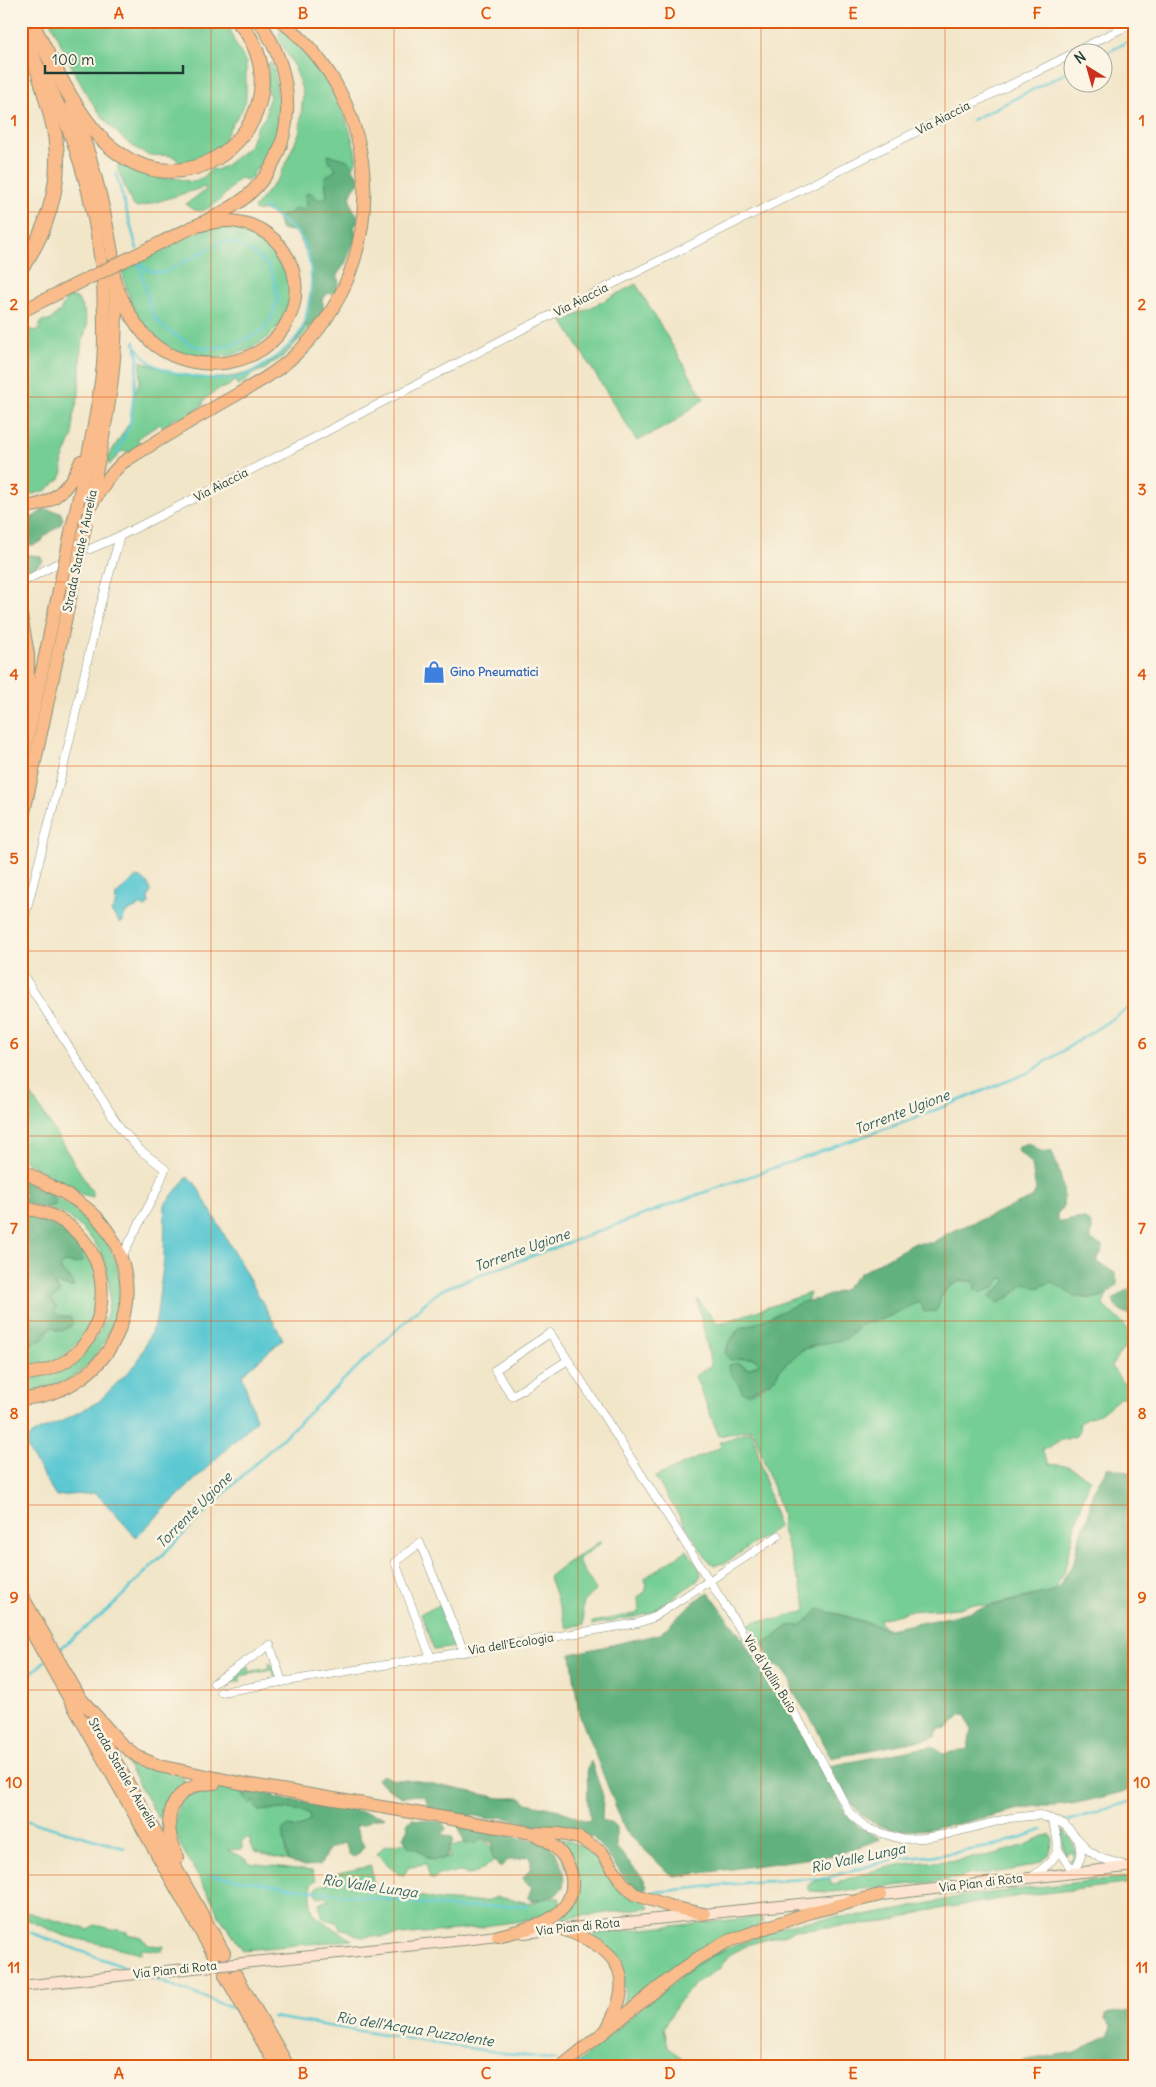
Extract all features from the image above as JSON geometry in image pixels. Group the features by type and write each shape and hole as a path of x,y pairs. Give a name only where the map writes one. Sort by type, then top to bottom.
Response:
{"highway":[{"path":"21,30 57,102 76,149 107,261 106,216 90,154 58,75 31,21"},
{"path":"58,75 96,132 111,148 126,159 138,165 158,170 176,171 192,169 212,161 232,148 247,129 258,104 261,85 259,59 250,39 238,21"},
{"path":"251,21 276,52"},
{"path":"24,310 227,209 245,198 256,187 278,152 285,131 288,104 287,87 276,52 259,21"},
{"path":"87,516 108,478 122,463 272,374 288,361 318,330 346,285 361,237 365,205 359,144 346,106 333,81 304,42 281,21"},
{"path":"21,268 39,238 45,223 54,190 57,162 54,130 32,50"},
{"path":"110,279 131,317 142,331 156,346 173,356 201,364 221,364 241,359 268,345 276,338 289,320 295,298 295,274 282,248 268,234 248,224 226,221 190,228"},
{"name":"Strada Statale 1 Aurelia","path":"21,826 102,445 113,382 116,324 110,279"},
{"name":"Strada Statale 1 Aurelia","path":"21,769 94,426 110,279"},
{"path":"21,507 37,506 45,503 64,490 73,480 94,426"},
{"path":"22,619 30,680 26,745"},
{"path":"21,1169 76,1200 92,1212 109,1233 121,1258 126,1277 127,1301 120,1328 106,1355 96,1367 81,1379 62,1390 45,1396 21,1399"},
{"path":"21,1208 47,1213 73,1228 91,1250 99,1267 102,1287 102,1300 97,1323 81,1348 56,1366 21,1374"},
{"name":"Strada Statale 1 Aurelia","path":"21,1594 27,1617 219,1954 210,1927 81,1699 65,1681"},
{"path":"81,1699 114,1737 132,1752 146,1761 172,1770 532,1833 561,1834 586,1842 601,1851 622,1882 634,1894 672,1907 704,1914"},
{"path":"210,1927 200,1900 171,1840 169,1817 177,1799 197,1784 240,1783"},
{"path":"498,1936 544,1922 553,1917 561,1909 570,1892 572,1877 564,1855 551,1842 532,1833"},
{"path":"562,2066 691,1963 726,1942 811,1912 880,1896"},
{"path":"562,1929 585,1937 600,1946 612,1957 619,1972 622,1990 613,2018 606,2030"},
{"path":"271,2066 231,1975 288,2066"},
{"path":"256,2029 276,2066"}],"main road":[{"name":"Via Pian di Rota","path":"21,1986 880,1896 1133,1866"}],"street":[{"name":"Via Aiaccia","path":"1096,42 1135,22"},
{"name":"Via Aiaccia","path":"90,549 120,536 517,332 1064,58"},
{"path":"21,931 63,770 98,614 120,536"},
{"path":"21,583 56,564"},
{"path":"21,972 121,1129 140,1150 165,1170 157,1190 121,1258"},
{"name":"Via di Vallin Buio","path":"568,1360 512,1396 495,1370 550,1333 568,1360 711,1581 808,1735 849,1812 866,1828 901,1839 948,1834 1010,1818 1039,1815 1064,1824 1080,1842 1100,1858 1133,1866"},
{"name":"Via dell'Ecologia","path":"221,1692 638,1623 652,1618 778,1536"},
{"path":"430,1658 395,1562 420,1543 464,1652"},
{"path":"214,1684 270,1646 282,1682"},
{"path":"1051,1819 1058,1836 1059,1851 1074,1873"},
{"path":"1074,1873 1080,1856 1080,1842"},
{"path":"1032,1877 1052,1862 1059,1851"}],"green space":[{"path":"50,21 224,21 230,27 234,41 246,63 246,99 242,110 231,126 220,148 186,167 174,157 144,153 127,142 112,128 87,95"},
{"path":"285,30 317,68 335,95 348,126 356,159 353,168 350,162 333,164 336,170 325,177 327,197 319,200 305,195 308,205 303,210 282,215 278,220 272,212 256,211 254,208 280,176 300,131 303,93 294,65 280,42 279,34"},
{"path":"269,63 271,63 275,74 280,104 280,118 277,133 269,154 252,178 247,180 239,178 215,204 200,211 186,204 206,190 205,187 135,207 118,170 118,164 159,178 175,178 192,182 204,177 211,169 217,170 225,166 250,146 257,127 266,116 270,97 267,88"},
{"path":"328,155 350,162 355,173 358,175 360,182 353,190 350,198 352,207 358,215 357,223 354,227 357,235 345,264 337,275 339,283 335,292 327,294 322,300 325,312 320,322 310,327 305,325 313,281 309,259 298,234 293,231 280,229 278,220 295,208 303,210 307,205 305,195 310,192 319,200 327,197 325,177 336,170 333,164 329,162"},
{"path":"218,225 250,232 268,241 275,248 286,269 290,293 285,314 274,331 258,344 238,353 216,357 193,356 172,349 156,339 148,331 138,317 131,302 122,269 199,231"},
{"path":"636,284 704,399 671,424 637,441 563,322"},
{"path":"68,296 77,298 84,311 87,326 81,347 79,395 73,417 73,435 62,461 63,472 60,479 45,491 21,497 21,336 28,328 33,331 41,329 39,325 43,320 51,322 50,320 60,311"},
{"path":"305,325 310,327 286,354 265,369 254,373 243,384 237,385 236,381 229,386 217,390 204,400 203,405 192,412 191,415 182,419 179,417 172,419 168,427 164,428 160,424 138,438 139,446 130,452 122,451 109,465 108,459 110,454 131,420 133,399 140,380 141,361 178,374 217,378 236,376 272,362 293,344"},
{"path":"43,509 60,512 63,518 61,524 44,537 42,541 34,545 21,545 21,518 30,518"},
{"path":"21,554 40,556 43,561 23,576 21,575"},
{"path":"21,1078 93,1193 93,1197 81,1194 21,1159"},
{"path":"1029,1143 1040,1151 1052,1152 1055,1159 1064,1193 1063,1208 1057,1214 1057,1219 1060,1222 1083,1219 1090,1223 1092,1230 1091,1240 1102,1246 1103,1250 1096,1261 1115,1273 1118,1285 1107,1294 1097,1298 1076,1297 1052,1282 1037,1288 1025,1283 1011,1296 999,1303 989,1298 1007,1281 1004,1278 1000,1279 996,1286 981,1293 975,1289 974,1282 964,1280 954,1284 945,1291 936,1311 924,1312 919,1302 883,1319 860,1325 846,1339 814,1345 802,1350 780,1369 775,1378 749,1394 742,1392 730,1373 729,1365 737,1363 748,1369 759,1362 754,1358 730,1360 725,1353 729,1342 740,1328 759,1322 802,1302 819,1299 843,1290 860,1273 915,1243 932,1243 948,1233 1032,1198 1036,1191 1032,1164 1017,1150 1019,1146"},
{"path":"21,1176 30,1180 33,1188 45,1190 56,1203 55,1205 41,1208 23,1202 25,1193 21,1192"},
{"path":"48,1193 86,1219 108,1244 118,1271 120,1287 118,1304 114,1321 107,1336 88,1364 71,1378 42,1389 21,1393 21,1380 39,1377 56,1370 86,1350 97,1336 105,1320 109,1303 108,1276 99,1250 72,1220 63,1214 45,1208 55,1205 54,1200"},
{"path":"21,1215 53,1220 80,1244 83,1260 75,1264 66,1262 59,1267 72,1281 74,1287 53,1284 60,1293 51,1299 56,1307 55,1312 59,1316 70,1317 73,1323 71,1326 61,1331 51,1327 47,1330 47,1334 42,1340 21,1347"},
{"path":"81,1248 94,1268 98,1286 95,1310 91,1321 71,1350 62,1357 47,1364 21,1369 21,1347 42,1340 50,1328 53,1327 57,1331 65,1316 59,1316 54,1312 56,1307 51,1299 53,1296 59,1295 60,1291 53,1282 72,1288 69,1276 63,1273 59,1267 66,1262 76,1264"},
{"path":"1004,1278 1007,1281 991,1295 1011,1296 1025,1283 1037,1288 1052,1281 1072,1294 1085,1298 1099,1297 1107,1294 1103,1305 1123,1323 1130,1334 1126,1346 1112,1367 1121,1381 1135,1388 1135,1399 1121,1397 1100,1414 1086,1418 1079,1423 1080,1430 1076,1436 1059,1441 1045,1449 1042,1448 1049,1464 1068,1466 1090,1479 1075,1525 1064,1573 1056,1586 1057,1590 988,1606 971,1604 959,1608 906,1611 879,1619 880,1623 888,1629 836,1613 814,1615 802,1625 788,1626 763,1645 749,1624 779,1619 804,1612 807,1607 781,1527 783,1518 753,1429 719,1436 695,1376 711,1365 697,1299 718,1324 810,1293 807,1301 736,1332 727,1349 738,1359 754,1358 759,1362 748,1369 741,1364 729,1370 741,1388 753,1393 768,1384 780,1369 802,1350 852,1334 864,1323 883,1319 919,1302 922,1305 939,1300 951,1286 957,1283 970,1281 993,1288 1000,1279"},
{"path":"1135,1286 1135,1316 1121,1311 1116,1307 1113,1300"},
{"path":"752,1431 778,1527 725,1563 714,1565 708,1561 655,1477 721,1447 719,1442"},
{"path":"1108,1467 1135,1474 1135,1789 1073,1804 1030,1807 937,1828 918,1830 900,1830 884,1827 865,1817 851,1802 829,1766 933,1746 942,1754 968,1749 971,1730 966,1714 961,1715 948,1728 938,1729 936,1737 831,1758 815,1725 793,1692 790,1679 782,1669 772,1664 763,1645 789,1626 802,1625 818,1609 888,1629 940,1619 1057,1590 1074,1562 1079,1538 1088,1517 1092,1493"},
{"path":"599,1542 601,1543 577,1560 596,1590 587,1598 583,1605 584,1624 567,1628 549,1577"},
{"path":"687,1550 700,1570 701,1575 697,1581 650,1613 592,1625 592,1622 639,1613 638,1597 646,1591 645,1578"},
{"path":"709,1593 739,1634 814,1750 846,1814 858,1826 881,1839 834,1855 673,1877 626,1832 579,1714 571,1654 660,1634 693,1602"},
{"path":"440,1605 456,1647 434,1650 421,1613"},
{"path":"269,1662 277,1676 274,1677 272,1670 240,1676 240,1682 231,1682 234,1675 248,1666 249,1672 269,1668"},
{"path":"122,1750 182,1777 186,1782 168,1802 161,1817 158,1818 120,1752"},
{"path":"591,1761 603,1796 602,1820 610,1822 616,1828 616,1847 643,1878 647,1885 643,1893 636,1892 593,1837 532,1828 522,1822 501,1817 490,1819 472,1815 470,1817 431,1814 424,1797 418,1795 402,1797 377,1779 382,1775 391,1779 419,1781 500,1798 521,1798 527,1803 559,1810 586,1821 590,1820 587,1768"},
{"path":"213,1786 233,1788 242,1792 244,1799 255,1801 259,1811 291,1809 309,1813 310,1820 299,1828 291,1827 285,1852 288,1861 255,1852 250,1844 250,1838 241,1842 243,1848 227,1850 250,1863 312,1871 316,1880 311,1884 311,1904 314,1915 352,1940 243,1950 217,1913 214,1904 179,1843 174,1828 179,1803 190,1795"},
{"path":"253,1791 273,1794 275,1798 329,1804 385,1817 355,1826 364,1846 356,1855 350,1856 343,1843 329,1849 320,1865 304,1866 288,1861 283,1830 289,1826 299,1828 310,1820 309,1813 291,1809 259,1811 255,1806 255,1801 249,1804 242,1792"},
{"path":"412,1819 442,1822 446,1829 442,1834 452,1837 454,1842 449,1847 447,1858 434,1860 417,1849 408,1846 403,1837 408,1828 407,1823"},
{"path":"462,1825 486,1832 544,1842 555,1852 562,1866 563,1887 555,1896 531,1900 528,1897 532,1886 527,1884 523,1878 531,1867 531,1859 528,1856 507,1860 503,1866 499,1867 492,1857 493,1843 482,1839 476,1843 465,1844 459,1828"},
{"path":"1062,1830 1065,1831 1074,1846 1076,1854 1073,1862 1069,1861 1074,1858 1073,1852 1071,1851 1065,1855"},
{"path":"1050,1834 1053,1841 1049,1855 1042,1861 1022,1868 968,1875 961,1878 934,1882 832,1892 810,1891 807,1888 814,1882 821,1880 830,1879 832,1885 892,1866 991,1855 1036,1841"},
{"path":"560,1838 591,1849 650,1907 561,1919 560,1916 574,1892 557,1841"},
{"path":"480,1839 491,1845 493,1861 477,1873 468,1875 461,1872 438,1875 434,1879 430,1879 426,1864 409,1866 404,1875 398,1874 377,1854 384,1846 406,1842 432,1860 450,1858 448,1847"},
{"path":"371,1866 374,1892 394,1891 439,1900 467,1902 486,1901 497,1897 530,1903 546,1898 560,1898 559,1904 537,1919 478,1928 361,1937 341,1929 336,1922 323,1918 319,1904 330,1899 327,1897 319,1898 315,1891 318,1886 327,1884 328,1875"},
{"path":"1135,1877 1135,1883 1026,1895 926,1911 886,1922 794,1930 787,1934 750,1944 729,1955 719,1969 697,1982 679,2001 664,2028 668,2046 686,2063 728,2066 574,2066 637,2011 698,1964 719,1952 786,1925 834,1917 863,1916 958,1897"},
{"path":"23,1911 89,1930 94,1925 127,1932 127,1934 142,1937 148,1945 164,1946 162,1951 142,1949 141,1953 65,1936 21,1917"},
{"path":"758,1917 764,1920 762,1923 622,2013 625,1989 594,1937 595,1934"},
{"path":"1135,2010 1135,2066 1015,2066 1026,2060 1076,2052 1109,2035 1111,2025 1105,2019 1106,2015"}],"water":[{"path":"136,877 144,880 150,888 149,904 146,907 141,905 128,912 124,915 123,922 120,923 111,912 115,906 116,895"},
{"path":"187,1177 195,1183 283,1339 242,1375 256,1420 136,1537 96,1493 56,1496 23,1442 36,1432 98,1402 137,1363 156,1321 164,1258 165,1204"}],"waterway":[{"path":"1114,49 1135,38"},
{"path":"972,120 1064,74"},
{"path":"116,173 137,249"},
{"path":"135,342 146,359 159,367 192,377 216,379 244,376 273,359 291,343 302,329 306,317 311,288 310,265 307,251 297,233 265,208"},
{"path":"138,257 139,263 147,296 153,315 162,326 189,344 205,348 221,347 238,343 262,331 271,319 278,299 275,281 268,265 253,253 233,242 221,242 164,273 149,271 139,263"},
{"path":"116,455 130,424 138,359 136,348"},
{"name":"Torrente Ugione","path":"57,1651 110,1608 216,1501 429,1299 443,1289 694,1196 913,1119 1030,1072 1135,1004"},
{"name":"Torrente Ugione","path":"21,1682 45,1661"},
{"name":"Rio Valle Lunga","path":"1068,1821 1135,1800"},
{"name":"Rio Valle Lunga","path":"21,1819 124,1848"},
{"name":"Rio Valle Lunga","path":"647,1893 753,1882 826,1878 895,1859 940,1855 994,1846 1043,1830"},
{"name":"Rio Valle Lunga","path":"210,1875 308,1890 457,1908 528,1905"},
{"name":"Rio dell'Acqua Puzzolente","path":"21,1929 132,1970"},
{"name":"Rio dell'Acqua Puzzolente","path":"149,1977 240,2011"},
{"name":"Rio dell'Acqua Puzzolente","path":"272,2017 453,2046 556,2060"},
{"name":"Rio dell'Acqua Puzzolente","path":"578,2063 595,2066"}],"place":[{"name":"Gino Pneumatici","path":"434,672"}]}
